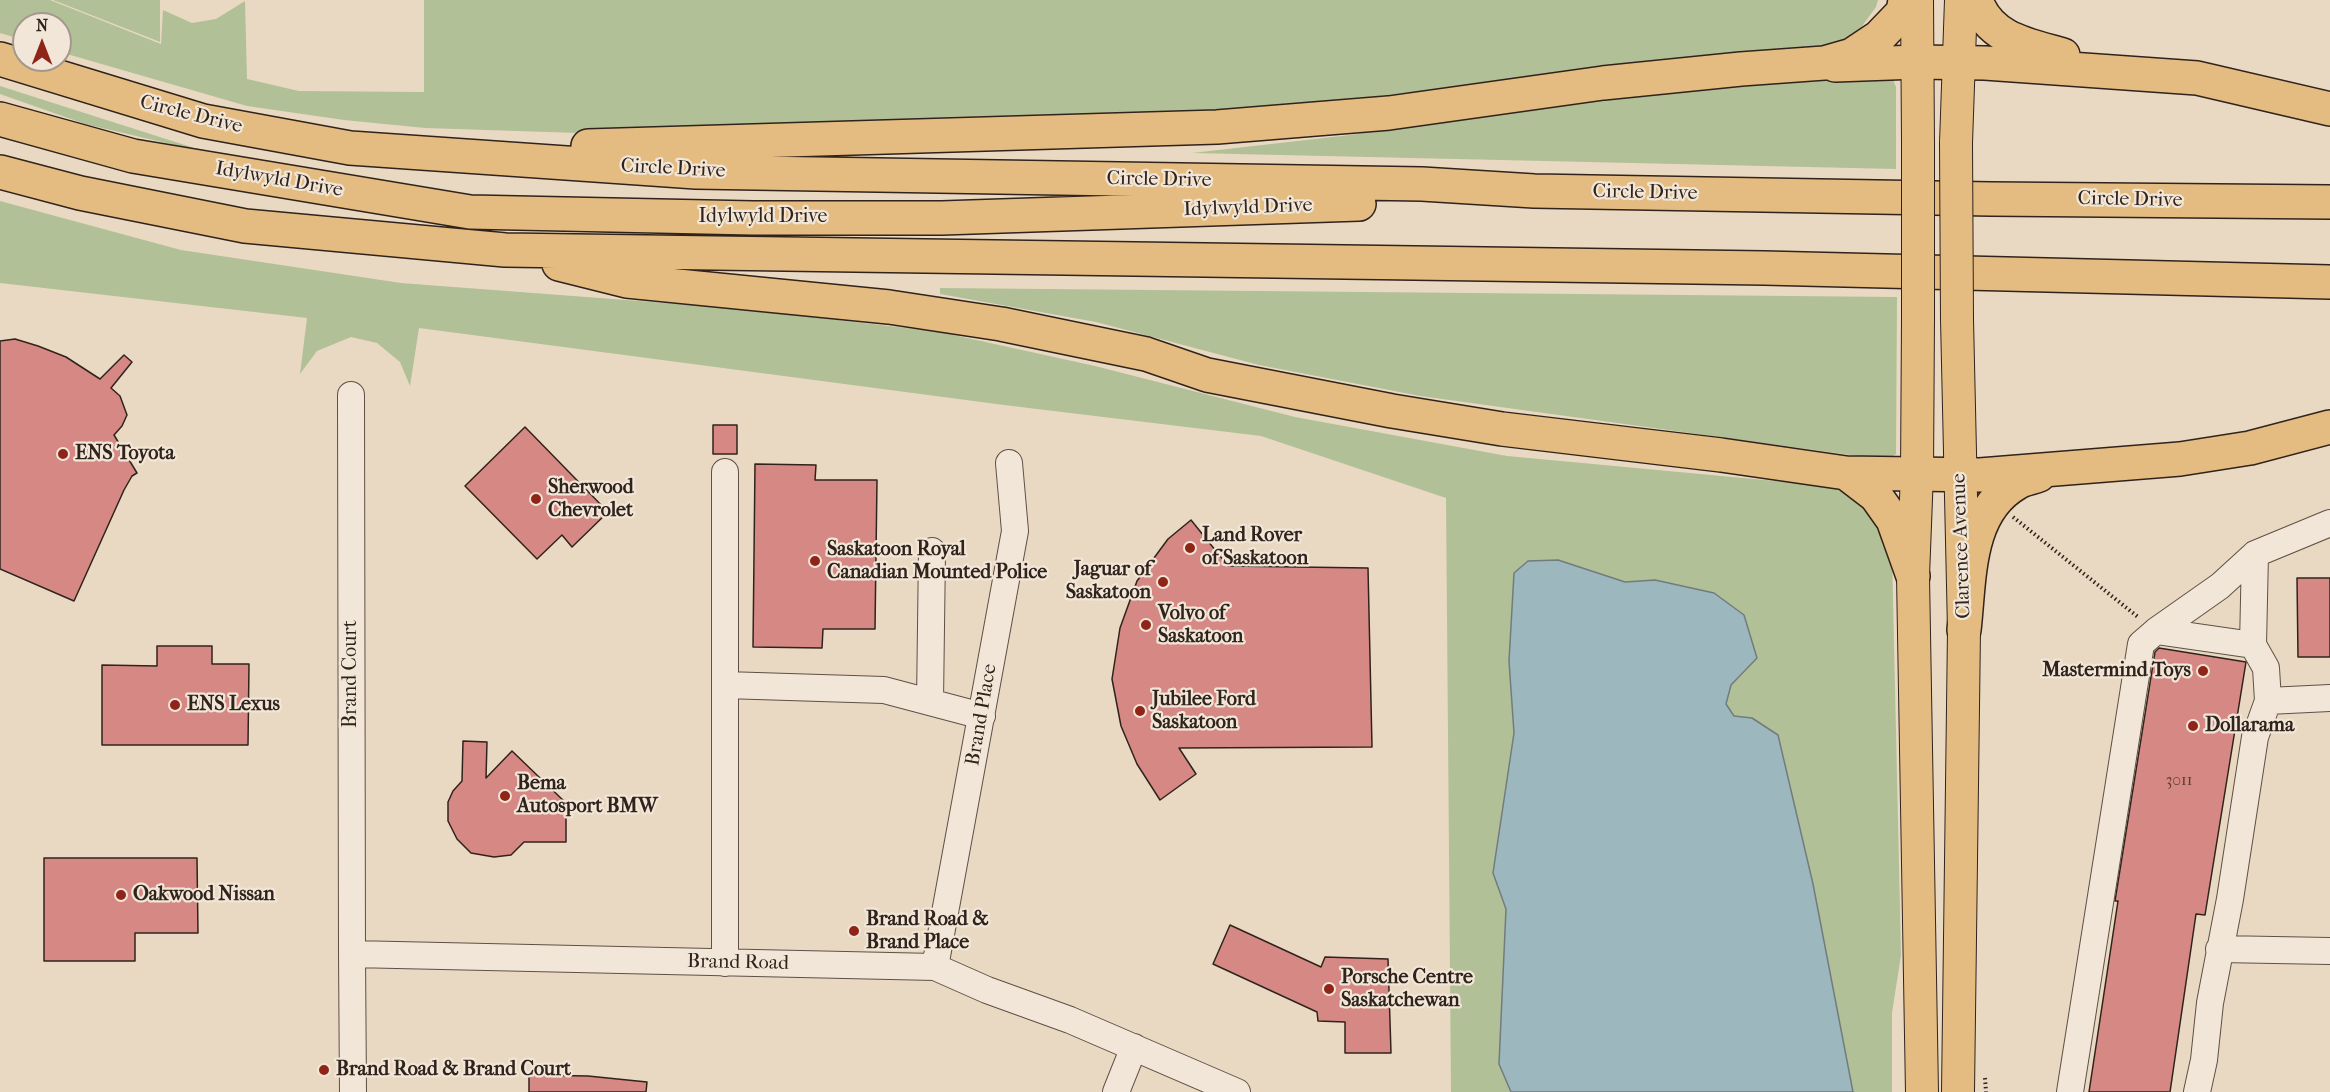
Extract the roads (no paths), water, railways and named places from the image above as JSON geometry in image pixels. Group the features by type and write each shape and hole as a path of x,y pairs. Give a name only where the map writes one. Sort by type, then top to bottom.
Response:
{"highway":[{"path":"432,153 551,147 1217,127 1389,113 1603,83 1824,63 1852,55 1879,37 1903,12 1905,0"},
{"path":"1976,0 1980,12 1995,30 2010,40 2125,74"},
{"name":"Circle Drive","path":"0,59 203,122 350,148 696,172 1422,184 1534,191 2330,202"},
{"path":"1741,69 1917,63 1994,64 2197,78 2330,109"},
{"name":"Idylwyld Drive","path":"0,119 133,156 470,212 753,218 942,218 1423,202 1534,191"},
{"path":"0,172 80,193 245,226 505,250 1740,268 2330,282"},
{"path":"505,250 627,281 889,307 1001,324 1146,354 1207,375 1480,426 1846,473 1960,475 2180,459 2250,448 2330,427"},
{"path":"1964,630 1972,556 1982,519 1995,501 2018,482 2058,469"},
{"path":"1846,473 1875,496 1893,520 1913,576"}],"main road":[{"path":"1917,0 1917,474 1913,576 1922,1092"},
{"name":"Clarence Avenue","path":"1958,1092 1964,630 1956,319 1956,143 1961,0"}],"street":[{"name":"Brand Court","path":"351,394 352,954"},
{"name":"Brand Place","path":"935,967 1016,531 1009,462"},
{"path":"725,472 725,963"},
{"path":"2070,1092 2141,644 2220,586 2255,554 2330,523"},
{"path":"930,702 932,552"},
{"path":"2197,1092 2255,737 2268,701 2266,668 2253,645 2255,554"},
{"path":"2156,632 2253,645"},
{"path":"725,685 884,690 982,716"},
{"path":"2268,701 2330,698"},
{"path":"2219,949 2330,951"},
{"name":"Brand Road","path":"352,954 935,967 1134,1047 1237,1092"},
{"path":"352,954 352,1092"},
{"path":"1116,1092 1134,1047"}],"water":[{"path":"1558,560 1625,582 1655,580 1714,593 1744,615 1757,658 1731,685 1726,704 1734,716 1752,718 1778,735 1813,884 1853,1092 1511,1092 1499,1064 1506,909 1493,873 1514,733 1509,661 1514,573 1528,561"}],"place":[{"name":"ENS Toyota","path":"63,454"},
{"name":"Sherwood Chevrolet","path":"536,499"},
{"name":"Land Rover of Saskatoon","path":"1190,548"},
{"name":"Saskatoon Royal Canadian Mounted Police","path":"815,561"},
{"name":"Jaguar of Saskatoon","path":"1163,582"},
{"name":"Volvo of Saskatoon","path":"1146,625"},
{"name":"Mastermind Toys","path":"2203,671"},
{"name":"ENS Lexus","path":"175,705"},
{"name":"Jubilee Ford Saskatoon","path":"1140,711"},
{"name":"Dollarama","path":"2193,726"},
{"name":"Bema Autosport BMW","path":"505,796"},
{"name":"Oakwood Nissan","path":"121,895"},
{"name":"Brand Road & Brand Place","path":"854,931"},
{"name":"Porsche Centre Saskatchewan","path":"1329,989"},
{"name":"Brand Road & Brand Court","path":"324,1070"}]}
